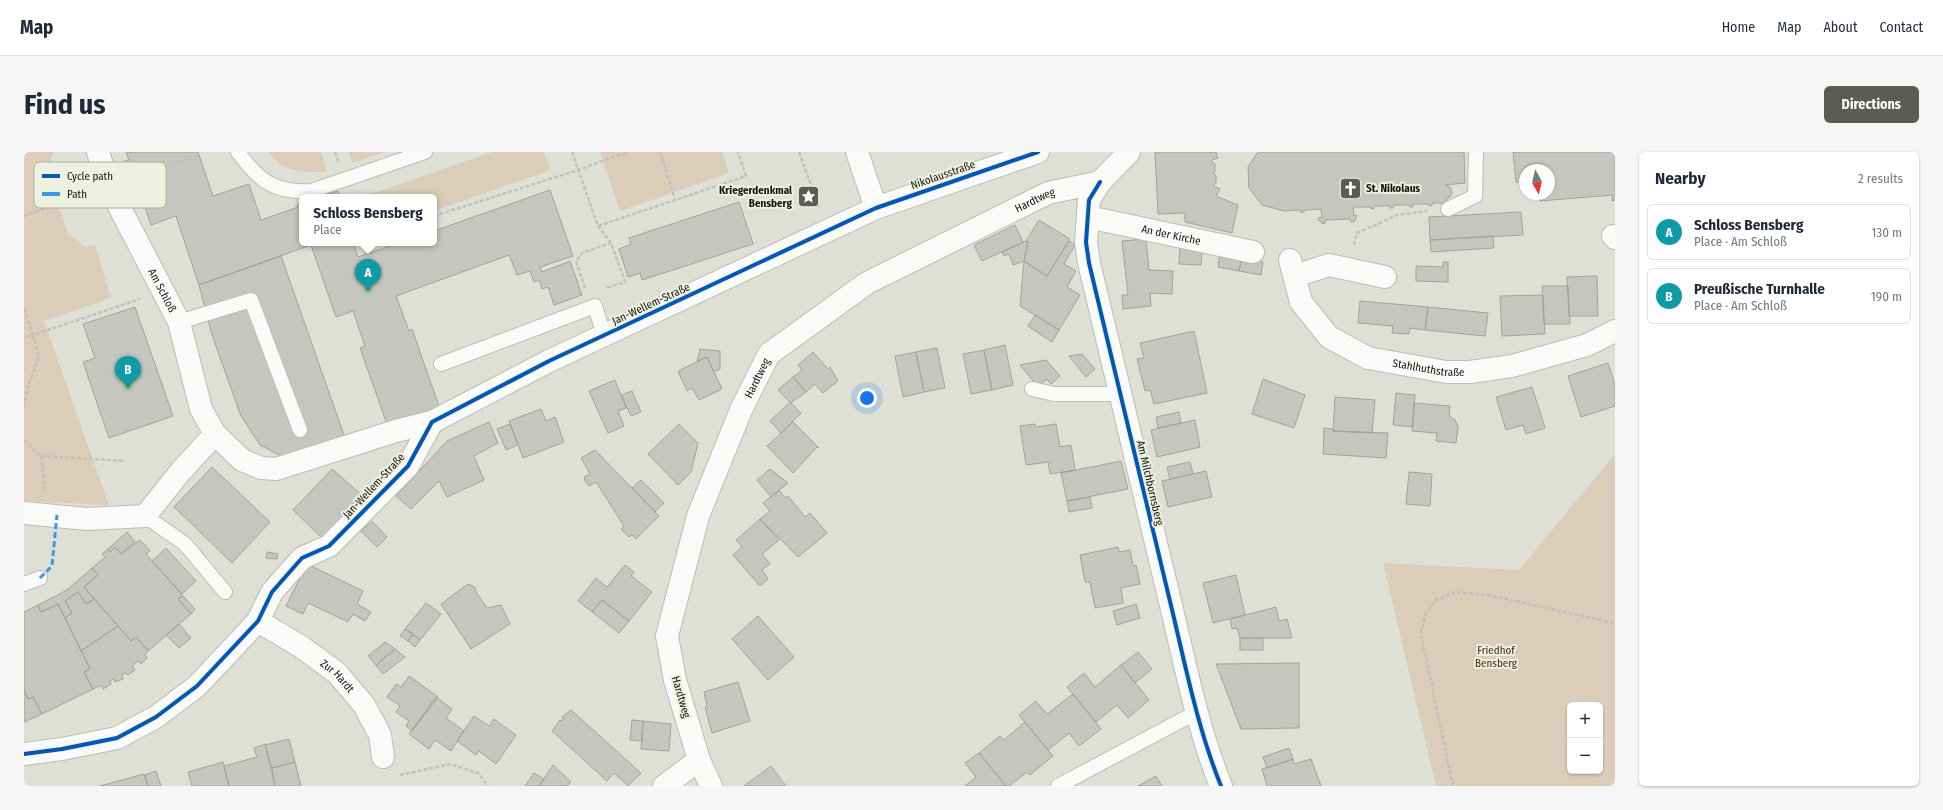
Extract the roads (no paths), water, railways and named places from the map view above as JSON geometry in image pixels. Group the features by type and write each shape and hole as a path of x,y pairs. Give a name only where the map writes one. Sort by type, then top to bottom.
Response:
{"street":[{"name":"Am Schloß","path":"98,152 101,162"},
{"path":"857,152 876,208"},
{"name":"Nikolausstraße","path":"876,208 1038,152"},
{"path":"1100,182 1129,152"},
{"name":"Am Milchbornsberg","path":"1100,182 1089,200 1086,242 1089,263 1197,712 1210,759 1221,786"},
{"name":"Hardtweg","path":"712,786 700,760 675,680 668,636 698,516 741,410 769,354 867,283 1048,193 1100,182"},
{"name":"Am Schloß","path":"120,208 179,322 201,409 215,434 242,460 261,468 276,469 396,431 432,422"},
{"name":"Jan-Wellem-Straße","path":"24,754 62,749 117,738 156,716 197,686 258,621 272,592 302,558 330,546 408,466 432,422 549,361 876,208"},
{"name":"An der Kirche","path":"1088,217 1253,252"},
{"name":"Stahlhuthstraße","path":"1385,278 1329,265 1292,268 1301,302 1329,337 1368,358 1412,367 1446,372 1470,372 1512,366 1586,345 1615,331"},
{"path":"24,513 87,519 145,516 215,434"},
{"name":"Zur Hardt","path":"258,621 300,646 337,673 364,705 380,735 384,757"},
{"path":"664,786 700,760"}],"lane":[{"path":"238,152 251,169 277,189 294,192 311,191 425,152"},
{"path":"1448,209 1475,196 1476,152"},
{"path":"179,322 251,300 300,430"},
{"path":"441,364 595,306 604,336"},
{"path":"1032,389 1054,394 1120,394"},
{"path":"145,516 185,544 225,592"},
{"path":"24,584 40,578"},
{"path":"1058,786 1197,712"}],"place":[{"name":"St. Nikolaus","path":"1350,188"},
{"name":"Kriegerdenkmal Bensberg","path":"808,196"},
{"name":"Schloss Bensberg","path":"368,292"},
{"name":"Preußische Turnhalle","path":"128,389"}],"park label":[{"name":"Friedhof Bensberg","path":"1496,656"}]}
